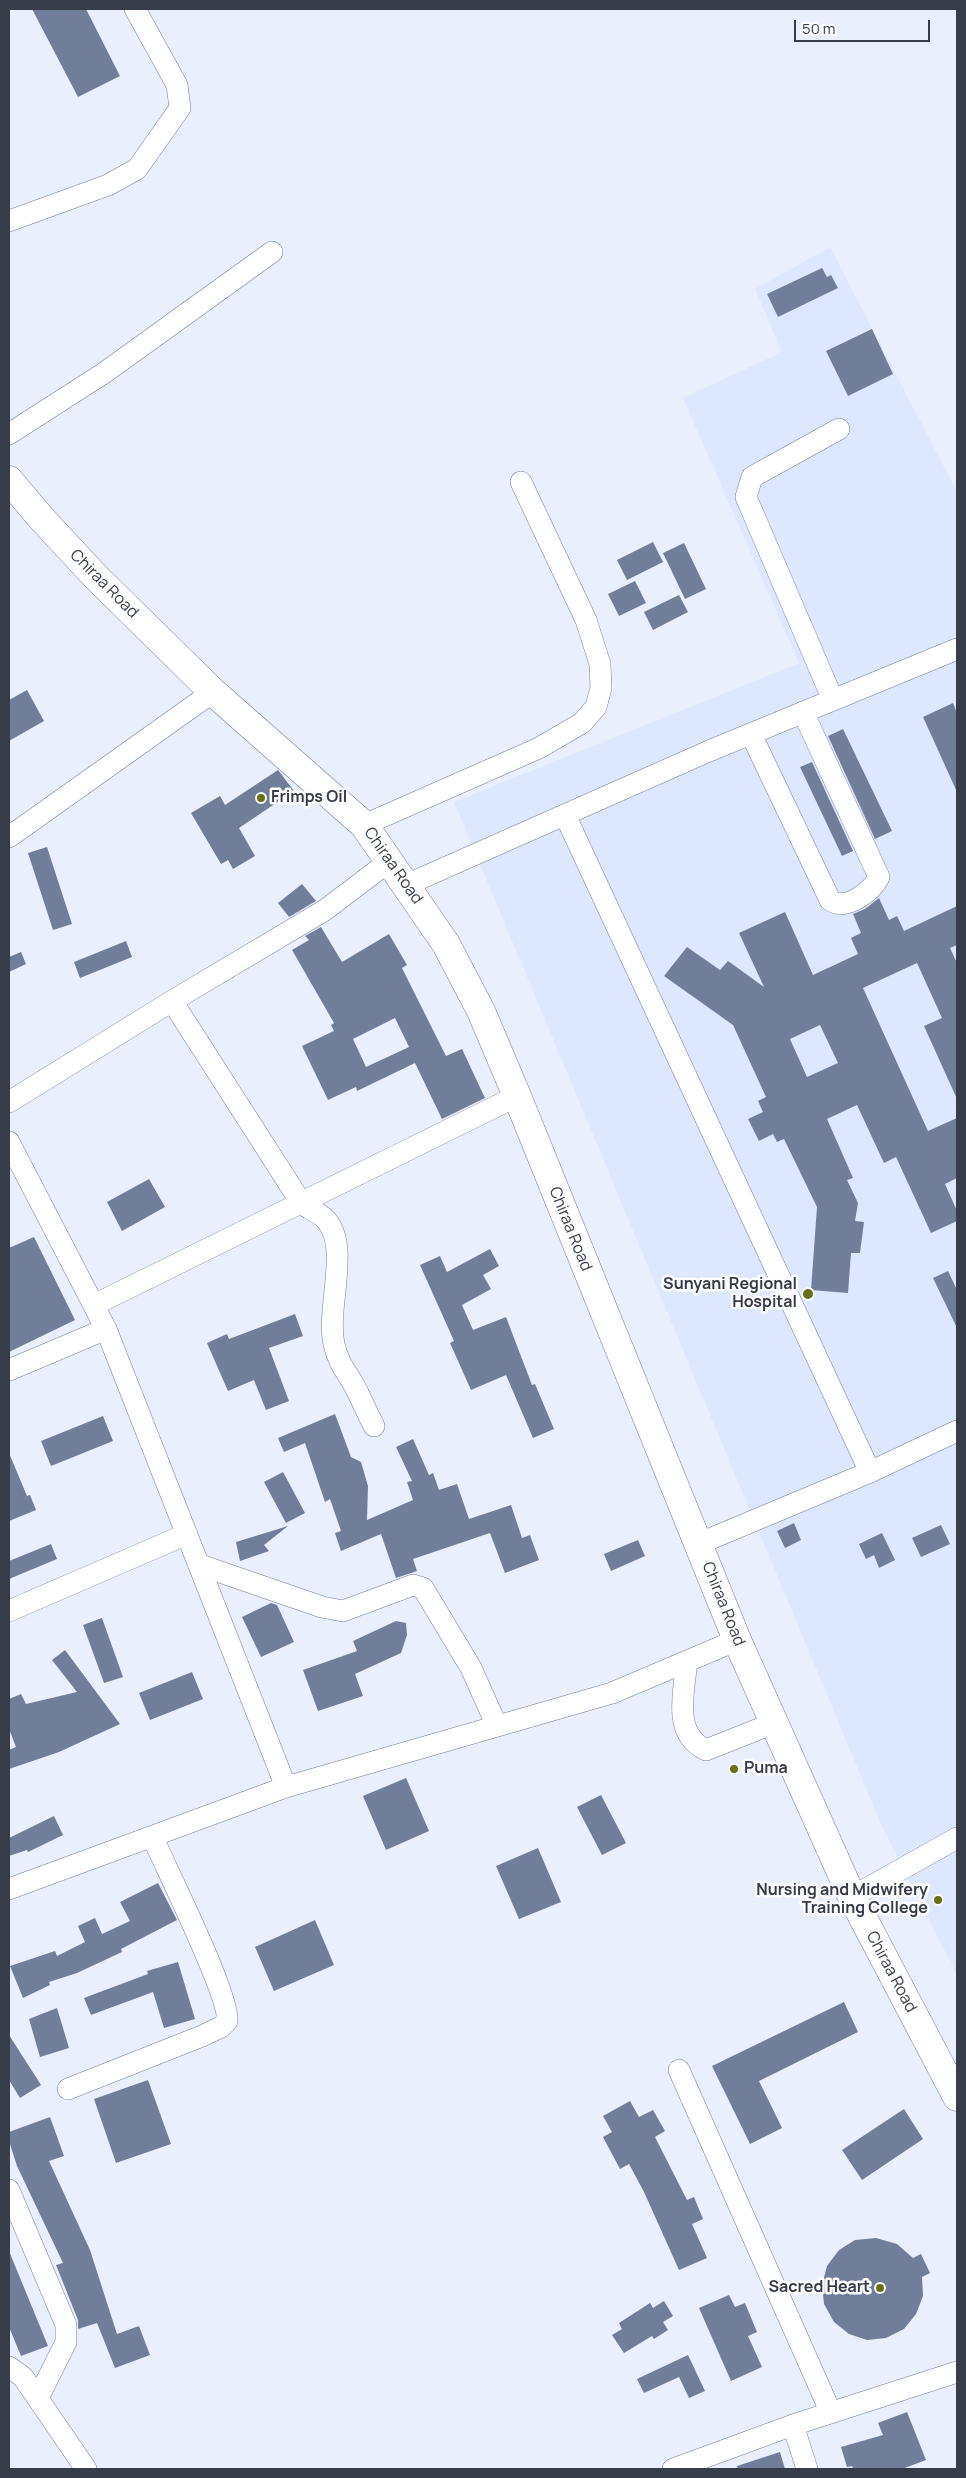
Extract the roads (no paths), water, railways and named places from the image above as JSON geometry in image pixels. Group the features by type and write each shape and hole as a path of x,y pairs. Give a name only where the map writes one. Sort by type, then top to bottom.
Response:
{"highway":[{"name":"Chiraa Road","path":"9,480 42,519 96,576 213,692 364,825 391,860 446,944 481,1011 517,1096 737,1640 852,1897 957,2097"}],"street":[{"path":"9,221 108,186 137,170 180,108 177,85 136,9"},
{"path":"9,434 104,373 272,252"},
{"path":"833,700 746,496 752,477 839,429"},
{"path":"364,825 539,748 582,723 596,707 601,688 600,664 586,620 521,482"},
{"path":"406,885 751,734 957,649"},
{"path":"9,837 213,692"},
{"path":"751,734 830,900 836,903 855,900 869,891 879,877 803,712"},
{"path":"565,815 870,1472"},
{"path":"9,1102 172,1001 325,910 391,860"},
{"path":"172,1001 302,1204 327,1220 335,1235 337,1254 331,1328 334,1346 341,1367 353,1384 374,1426"},
{"path":"94,1305 302,1204 517,1096"},
{"path":"9,1142 106,1329 286,1787"},
{"path":"9,1370 106,1329"},
{"path":"698,1544 870,1472 957,1431"},
{"path":"9,1611 187,1534"},
{"path":"200,1565 322,1607 343,1611 413,1585 423,1588 471,1668 497,1726"},
{"path":"9,1889 153,1838 286,1787 612,1693 737,1640"},
{"path":"687,1661 682,1720 693,1744 706,1750 774,1723"},
{"path":"68,2089 202,2036 222,2027 227,2021 226,2006 216,1980 153,1838"},
{"path":"852,1897 957,1838"},
{"path":"679,2070 831,2413"},
{"path":"9,2190 66,2325 66,2342 38,2398"},
{"path":"9,2367 23,2377 86,2469"},
{"path":"673,2469 793,2425 957,2372"},
{"path":"793,2425 807,2469"}],"place":[{"name":"Frimps Oil","path":"261,798"},
{"name":"Sunyani Regional Hospital","path":"808,1294"},
{"name":"Puma","path":"734,1769"},
{"name":"Nursing and Midwifery Training College","path":"938,1900"},
{"name":"Sacred Heart","path":"880,2288"}]}
